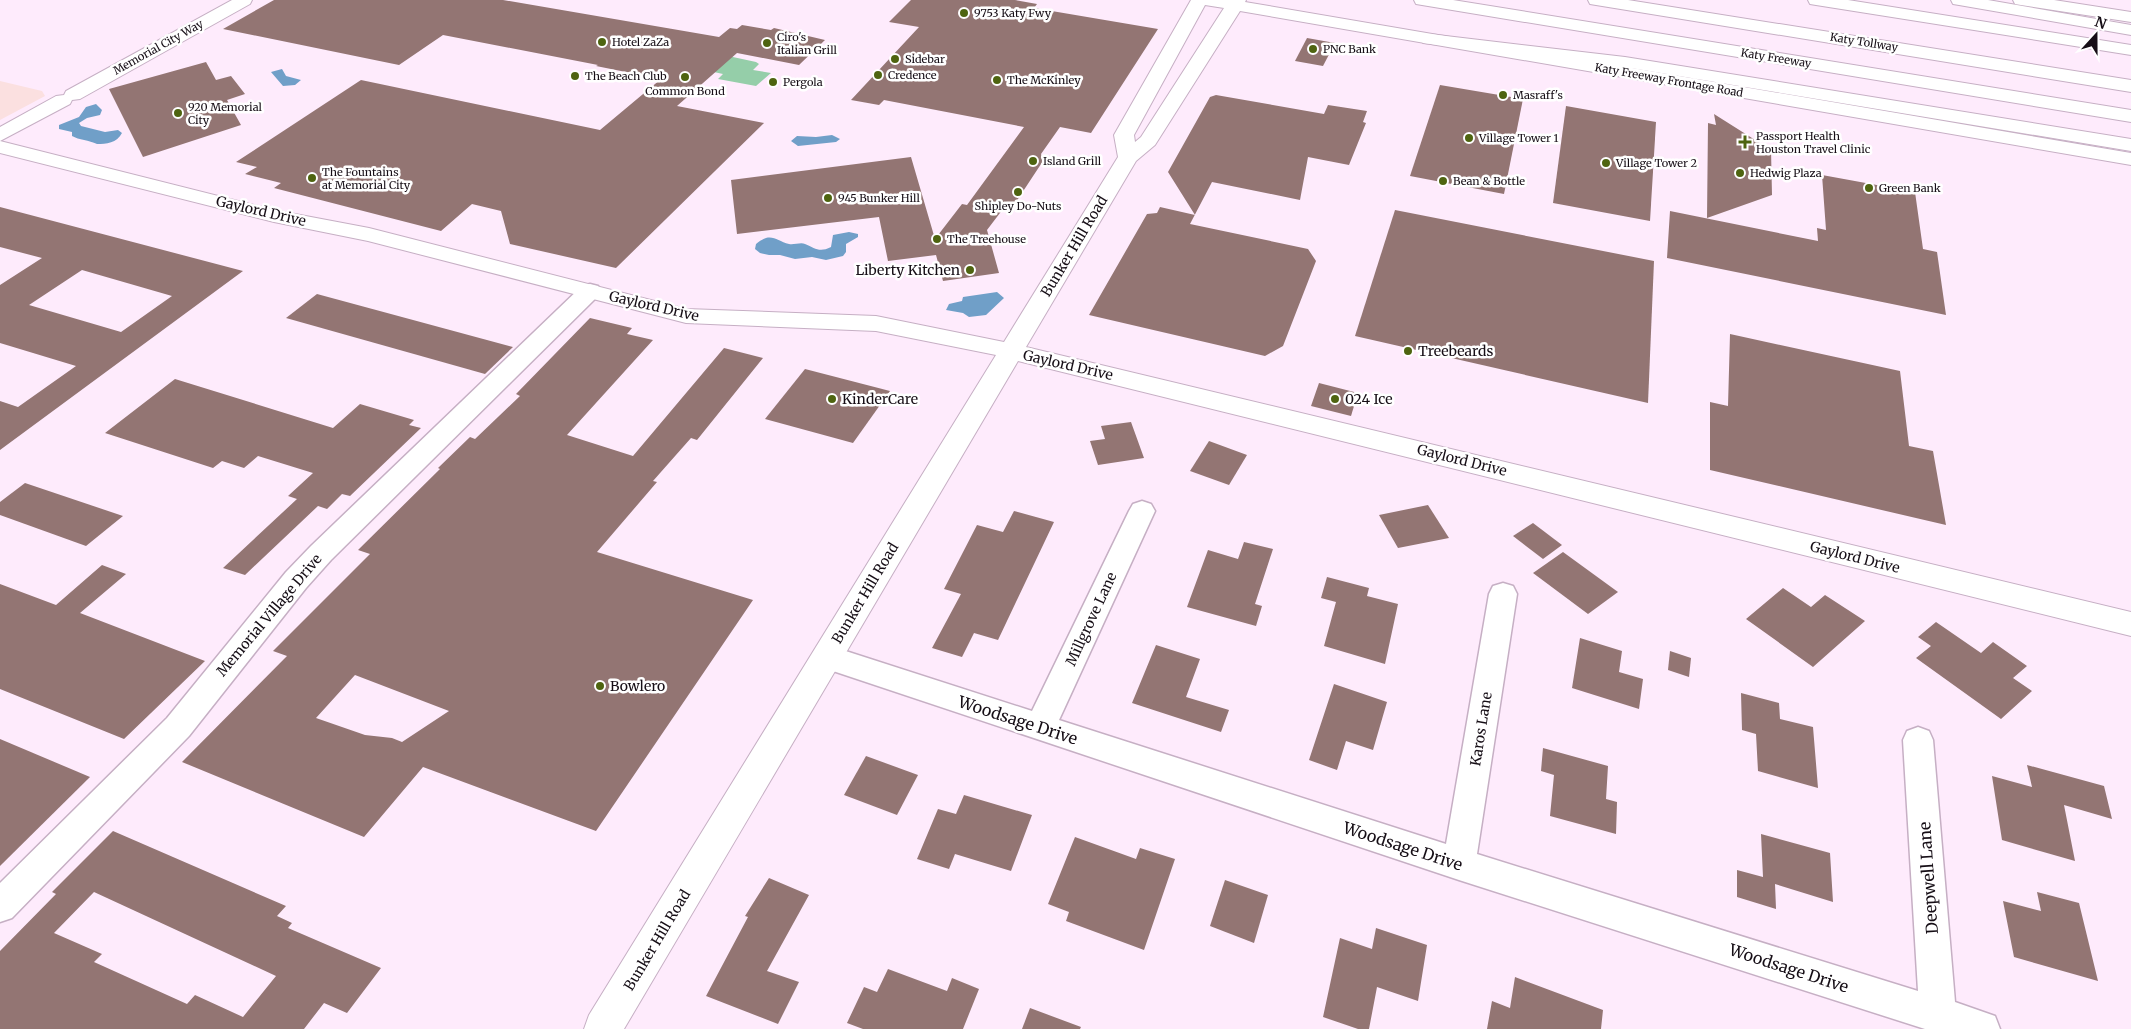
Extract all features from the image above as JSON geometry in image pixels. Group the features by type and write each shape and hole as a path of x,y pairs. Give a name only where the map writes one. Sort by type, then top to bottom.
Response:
{"main road":[{"name":"Memorial City Way","path":"0,135 244,0"},
{"path":"1128,157 1124,135 1167,62 1199,0"},
{"name":"Katy Freeway Frontage Road","path":"1207,0 1236,2 1321,20 1429,39 2131,159"},
{"path":"1298,0 1321,20"},
{"name":"Katy Freeway","path":"1422,0 2131,116"},
{"name":"Katy Tollway","path":"1596,0 2131,86"},
{"name":"Katy Tollway","path":"1662,0 2131,75"},
{"path":"1816,0 2131,50"},
{"path":"1959,0 2131,30"},
{"path":"2021,0 2131,17"},
{"name":"Bunker Hill Road","path":"603,1029 1128,157 1148,141 1236,2"},
{"path":"1429,39 1644,64 2131,145"},
{"path":"2035,100 2131,121"},
{"name":"Gaylord Drive","path":"0,147 274,216 369,235 686,316 723,320 858,322 917,330 1011,351 2131,624"}],"street":[{"name":"Memorial Village Drive","path":"0,906 178,727 296,580 321,553 590,291"},
{"name":"Millgrove Lane","path":"1040,727 1142,511"},
{"name":"Karos Lane","path":"1458,864 1503,594"},
{"name":"Woodsage Drive","path":"826,656 1458,864 1982,1029"},
{"name":"Deepwell Lane","path":"1918,740 1938,1015"}],"shaded area":[{"path":"0,81 42,91 45,96 0,120"}],"green space":[{"path":"719,54 756,62 759,64 753,70 771,73 756,86 718,79 723,74 700,69"}],"water":[{"path":"282,69 286,76 301,80 295,85 283,86 271,72"},
{"path":"96,104 102,110 100,115 87,118 79,123 81,126 105,132 118,130 122,133 117,139 108,143 97,144 72,136 72,132 59,129 59,125 79,117 86,107"},
{"path":"832,135 840,139 836,142 798,146 791,141 797,136 816,137"},
{"path":"849,232 858,234 858,237 846,244 846,252 843,256 826,260 812,257 795,259 780,255 769,255 760,253 755,249 756,244 761,240 770,237 789,244 803,243 823,250 831,247 833,235"},
{"path":"997,292 1004,298 986,315 969,317 963,313 946,310 949,304 962,301 963,297"}],"building":[{"path":"274,0 503,0 719,37 730,28 737,29 742,25 771,30 774,28 825,40 799,65 737,53 677,106 764,123 616,268 510,244 501,211 472,204 441,231 274,188 281,183 245,174 257,167 236,162 361,80 600,130 661,79 443,35 399,65 223,29"},
{"path":"911,0 1015,0 1037,4 1034,8 1158,29 1091,133 1060,127 1041,154 1043,161 1010,211 1003,209 987,230 999,273 943,281 936,255 888,261 879,217 737,234 731,180 911,157 935,239 962,204 967,205 1024,127 884,100 879,105 851,100 919,27 889,22"},
{"path":"1307,38 1335,43 1323,66 1295,61"},
{"name":"920 Memorial City","path":"206,62 216,80 231,76 245,94 227,100 241,125 143,157 109,89"},
{"name":"Village Tower 1","path":"1440,85 1523,99 1504,194 1410,176"},
{"path":"1216,95 1324,114 1328,105 1367,111 1363,122 1366,123 1349,165 1308,157 1300,200 1212,182 1195,215 1168,172 1210,97"},
{"name":"Village Tower 2","path":"1566,106 1656,122 1650,221 1553,203"},
{"name":"Hedwig Plaza","path":"1714,114 1771,150 1772,195 1707,218 1708,123 1716,125"},
{"path":"1822,175 1915,192 1923,249 1937,252 1946,315 1667,258 1670,211 1818,241 1817,228 1826,230"},
{"path":"0,207 243,271 0,450 0,401 18,407 76,366 0,343 0,285 42,258 0,247","holes":["82,270 172,296 121,332 29,305"]},
{"path":"1160,207 1195,215 1190,224 1308,249 1316,261 1283,346 1265,356 1089,315 1147,214 1157,213"},
{"path":"1395,210 1654,261 1648,403 1355,336"},
{"path":"317,294 513,347 485,374 286,318"},
{"path":"590,318 632,328 627,334 653,340 567,435 633,456 724,348 763,358 697,440 691,438 653,481 657,482 597,552 753,600 596,831 423,767 364,837 182,762 287,656 273,651 370,554 358,550 470,437 475,439 520,396 516,394","holes":["355,675 449,711 402,742 392,738 365,735 316,718"]},
{"path":"1730,334 1900,371 1909,446 1933,451 1946,525 1710,470 1710,402 1728,406"},
{"name":"KinderCare","path":"805,369 890,391 853,443 765,419"},
{"path":"175,379 333,428 360,404 414,420 409,425 421,428 350,496 342,494 327,509 318,506 245,575 223,568 297,499 288,496 313,473 258,456 244,468 222,461 213,468 105,433"},
{"name":"024 Ice","path":"1319,383 1358,393 1351,416 1311,406"},
{"path":"1131,422 1144,458 1098,465 1090,441 1105,439 1101,426"},
{"path":"1209,441 1247,455 1229,485 1190,471"},
{"path":"25,483 123,516 86,546 0,515 0,502"},
{"path":"1428,505 1449,538 1398,548 1379,515"},
{"path":"1014,511 1054,522 998,640 974,633 962,657 932,648 961,594 944,589 977,525 1003,532"},
{"path":"1533,523 1562,545 1543,559 1513,536"},
{"path":"1244,542 1273,549 1255,604 1262,606 1256,626 1187,607 1208,550 1238,559"},
{"path":"1563,552 1618,592 1588,614 1533,573"},
{"path":"102,565 126,574 80,613 205,661 124,739 0,689 0,584 56,605"},
{"path":"1327,577 1369,588 1367,596 1398,604 1385,664 1324,646 1336,602 1321,598"},
{"path":"1783,588 1811,607 1825,595 1865,621 1813,667 1746,619"},
{"path":"1936,622 1981,653 1993,642 2027,666 2013,678 2032,691 2001,719 1916,658 1931,646 1918,637"},
{"path":"1580,638 1622,651 1619,672 1643,679 1639,709 1572,688"},
{"path":"1156,645 1200,659 1186,697 1229,710 1221,732 1132,703"},
{"path":"1670,651 1691,658 1689,677 1668,670"},
{"path":"1334,684 1387,702 1373,750 1346,741 1337,770 1309,760"},
{"path":"1741,693 1779,703 1780,719 1813,727 1818,788 1758,771 1756,734 1742,730"},
{"path":"0,739 90,777 0,866"},
{"path":"1543,748 1608,766 1606,799 1617,802 1616,834 1550,816 1554,775 1541,771"},
{"path":"866,756 918,775 897,815 844,795"},
{"path":"2027,765 2104,786 2112,819 2064,805 2075,861 2002,840 1992,776 2032,787"},
{"path":"964,795 1032,815 1011,871 955,854 949,869 917,859 938,809 956,814"},
{"path":"113,831 286,906 277,916 292,923 288,928 381,968 347,1013 324,1003 304,1029 0,1029 0,951 56,894 52,892","holes":["94,892 276,976 243,1017 195,995 187,1004 94,962 102,954 54,933"]},
{"path":"1761,834 1830,853 1833,902 1775,884 1776,909 1737,897 1737,870 1763,877"},
{"path":"1075,837 1136,859 1140,848 1175,859 1144,950 1066,921 1069,912 1048,904"},
{"path":"769,878 809,895 767,971 799,982 778,1024 706,996 748,917 745,916"},
{"path":"1225,880 1268,895 1254,943 1210,926"},
{"path":"2037,892 2079,903 2098,981 2014,957 2003,901 2041,911"},
{"path":"1376,928 1427,945 1418,1001 1377,987 1369,1029 1358,1029 1323,1017 1340,938 1372,949"},
{"path":"888,969 947,991 952,978 979,989 963,1029 863,1029 847,1023 864,987 877,992"},
{"path":"1515,977 1603,1010 1601,1029 1487,1029 1492,1001 1510,1008"},
{"path":"1030,1008 1081,1027 1080,1029 1022,1029"}],"place":[{"name":"9753 Katy Fwy","path":"964,13"},
{"name":"Hotel ZaZa","path":"602,42"},
{"name":"Ciro's Italian Grill","path":"767,43"},
{"name":"PNC Bank","path":"1313,49"},
{"name":"Sidebar","path":"895,59"},
{"name":"Credence","path":"878,75"},
{"name":"The Beach Club","path":"575,76"},
{"name":"Common Bond","path":"685,77"},
{"name":"The McKinley","path":"997,80"},
{"name":"Pergola","path":"773,82"},
{"name":"Masraff's","path":"1503,95"},
{"name":"920 Memorial City","path":"178,113"},
{"name":"Village Tower 1","path":"1469,138"},
{"name":"Passport Health Houston Travel Clinic","path":"1745,142"},
{"name":"Island Grill","path":"1033,161"},
{"name":"Village Tower 2","path":"1606,163"},
{"name":"Hedwig Plaza","path":"1740,173"},
{"name":"The Fountains at Memorial City","path":"312,178"},
{"name":"Bean & Bottle","path":"1443,181"},
{"name":"Green Bank","path":"1869,188"},
{"name":"Shipley Do-Nuts","path":"1018,192"},
{"name":"945 Bunker Hill","path":"828,198"},
{"name":"The Treehouse","path":"937,239"},
{"name":"Liberty Kitchen","path":"970,270"},
{"name":"Treebeards","path":"1408,351"},
{"name":"KinderCare","path":"832,399"},
{"name":"024 Ice","path":"1335,399"},
{"name":"Bowlero","path":"600,686"}]}
